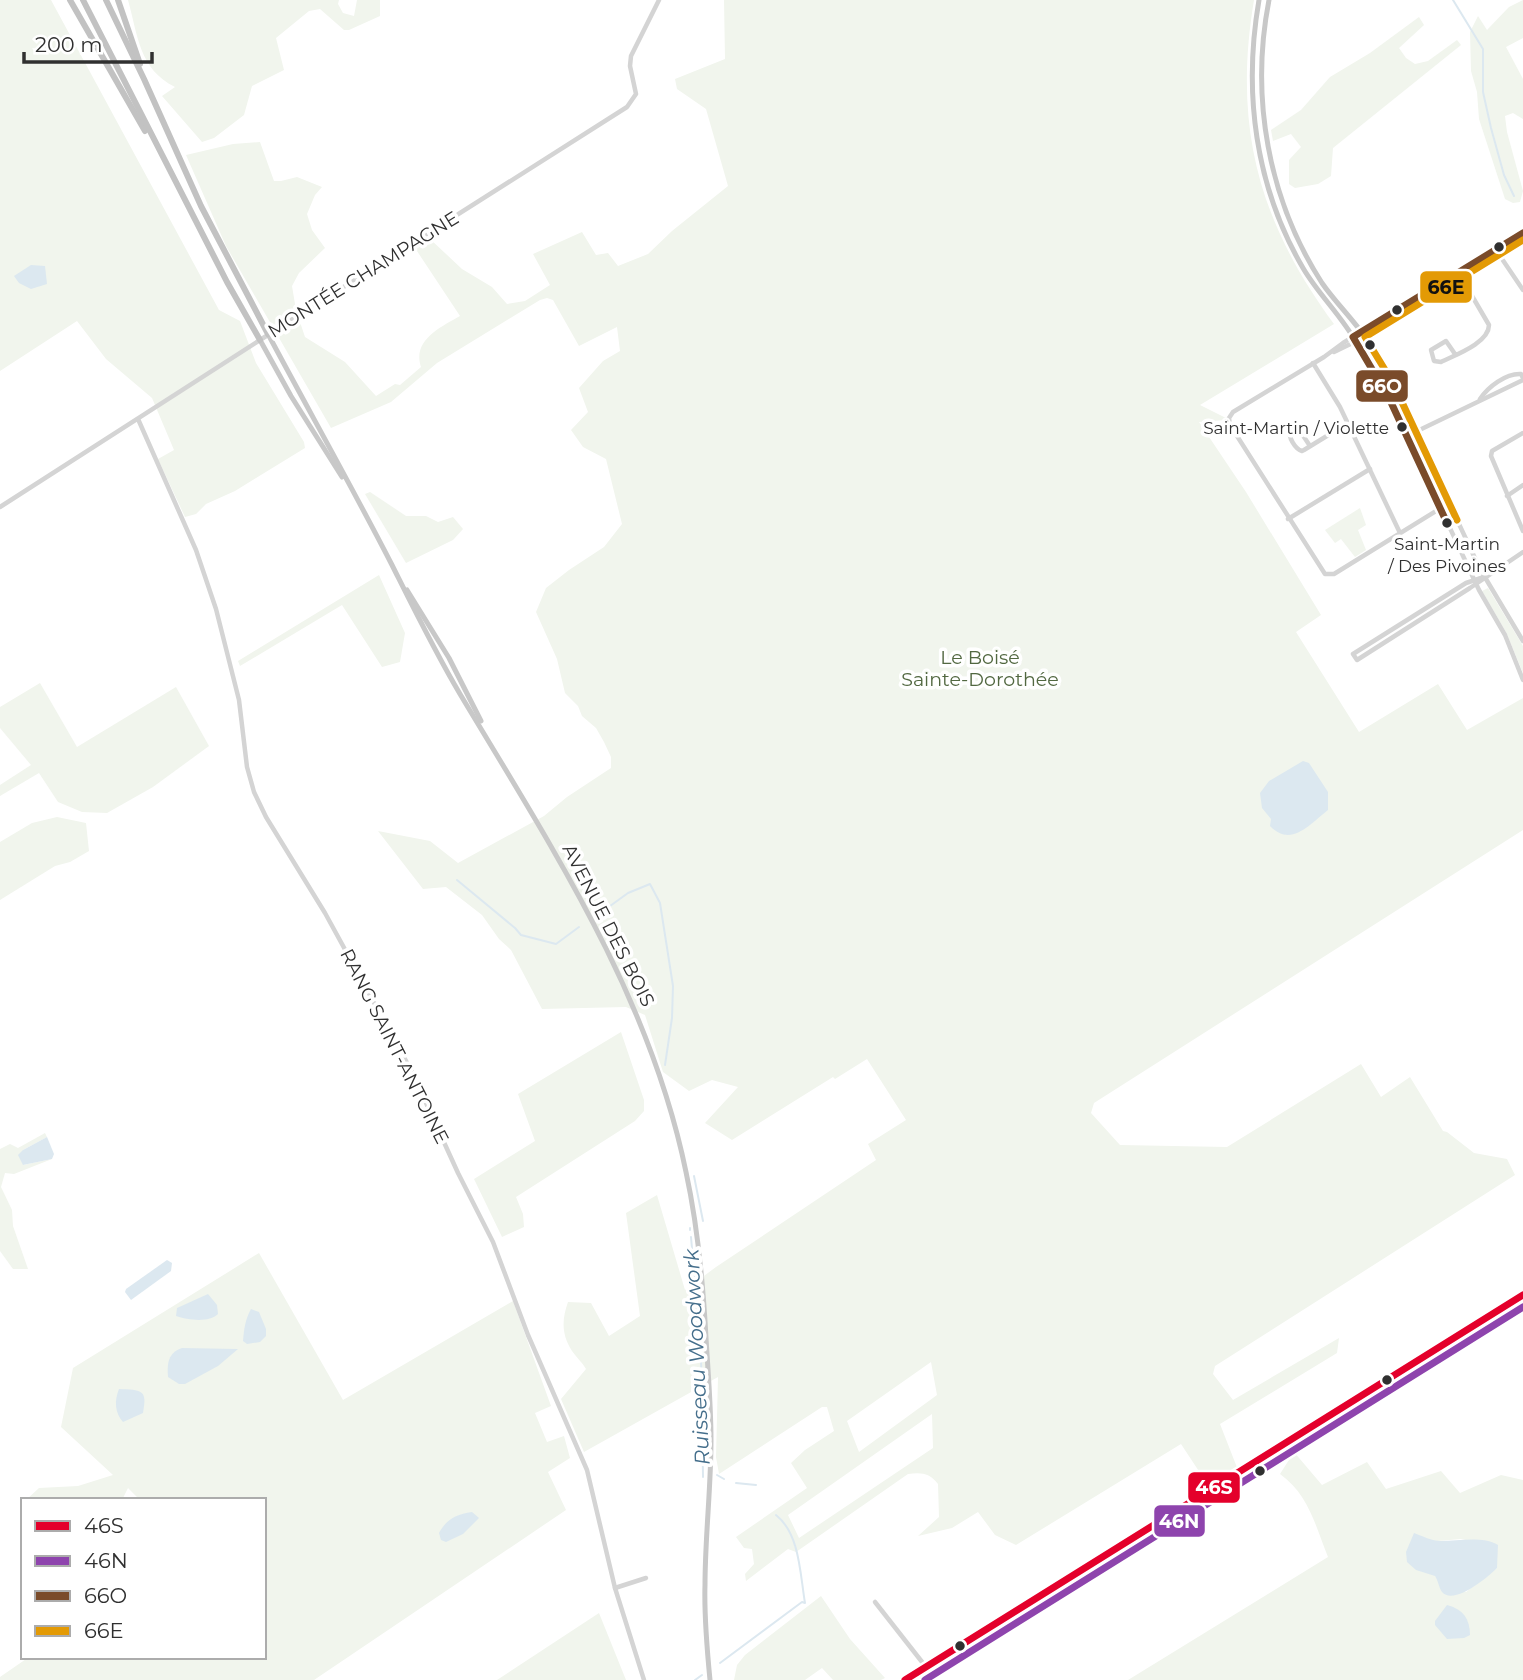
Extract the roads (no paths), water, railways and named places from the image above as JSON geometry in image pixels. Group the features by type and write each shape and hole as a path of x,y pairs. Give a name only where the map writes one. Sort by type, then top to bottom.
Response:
{"highway":[{"path":"70,0 170,171"},
{"path":"106,0 201,206 268,334"},
{"path":"118,0 144,79"},
{"path":"83,1 260,340"}],"main road":[{"path":"1259,0 1252,53 1252,96 1258,146 1267,185 1283,229 1303,268 1354,339"},
{"path":"1269,0 1261,81 1265,133 1274,176 1293,229 1312,266 1328,291 1364,335"},
{"name":"AVENUE DES BOIS","path":"268,334 352,492"},
{"name":"AVENUE DES BOIS","path":"260,340 449,658 488,737 617,967 649,1043 680,1145 701,1263 711,1457 705,1591 710,1680"}],"street":[{"name":"MONTÉE CHAMPAGNE","path":"0,507 630,105 636,94 630,66 631,54 659,0"},
{"path":"1498,253 1523,233"},
{"path":"1449,503 1334,574 1327,575 1321,571 1288,519 1230,425 1229,418 1233,412 1313,363 1523,240"},
{"path":"1498,253 1523,290"},
{"path":"1455,354 1449,342 1443,341 1434,347 1430,354 1437,362 1455,354 1484,337 1489,330 1489,325 1460,276"},
{"path":"1364,335 1391,379 1484,577 1523,641"},
{"path":"1354,339 1380,379 1476,582 1505,635 1523,680"},
{"path":"1313,363 1348,423 1400,533"},
{"path":"1407,436 1416,431 1479,401 1523,379 1521,374 1516,373 1490,387 1479,401"},
{"name":"RANG SAINT-ANTOINE","path":"138,419 196,550 216,609 239,700 247,767 254,792 331,924 411,1070 493,1242 528,1335 587,1470 615,1588 644,1680"},
{"path":"1310,446 1298,428 1290,430 1290,436 1302,451 1348,423"},
{"path":"1523,432 1492,451 1491,456 1523,531"},
{"path":"1288,519 1370,469"},
{"path":"1507,496 1523,485"},
{"path":"1476,582 1466,583 1353,654 1357,660 1523,552"},
{"path":"905,1680 1523,1295"},
{"path":"615,1588 646,1578"},
{"path":"875,1602 926,1667"}],"waterway":[{"path":"1453,0 1483,49 1483,92 1504,175 1514,196"},
{"name":"Ruisseau Woodwork","path":"457,880 521,935 556,944 579,927"},
{"name":"Ruisseau Woodwork","path":"599,914 628,893 650,884 660,903 673,986 672,1018 665,1065"},
{"name":"Ruisseau Woodwork","path":"694,1176 703,1221"},
{"name":"Ruisseau Woodwork","path":"691,1237 701,1355 703,1477"},
{"name":"Ruisseau Woodwork","path":"717,1475 724,1479"},
{"name":"Ruisseau Woodwork","path":"736,1483 756,1485"},
{"name":"Ruisseau Woodwork","path":"720,1663 802,1602 805,1603 794,1544 784,1523 776,1515"},
{"name":"Ruisseau Woodwork","path":"695,1680 702,1675"}],"place":[{"name":"Saint-Martin / Violette","path":"1402,427"},
{"name":"Saint-Martin / Des Pivoines","path":"1447,523"}],"park label":[{"name":"Le Boisé Sainte-Dorothée","path":"980,668"}]}
